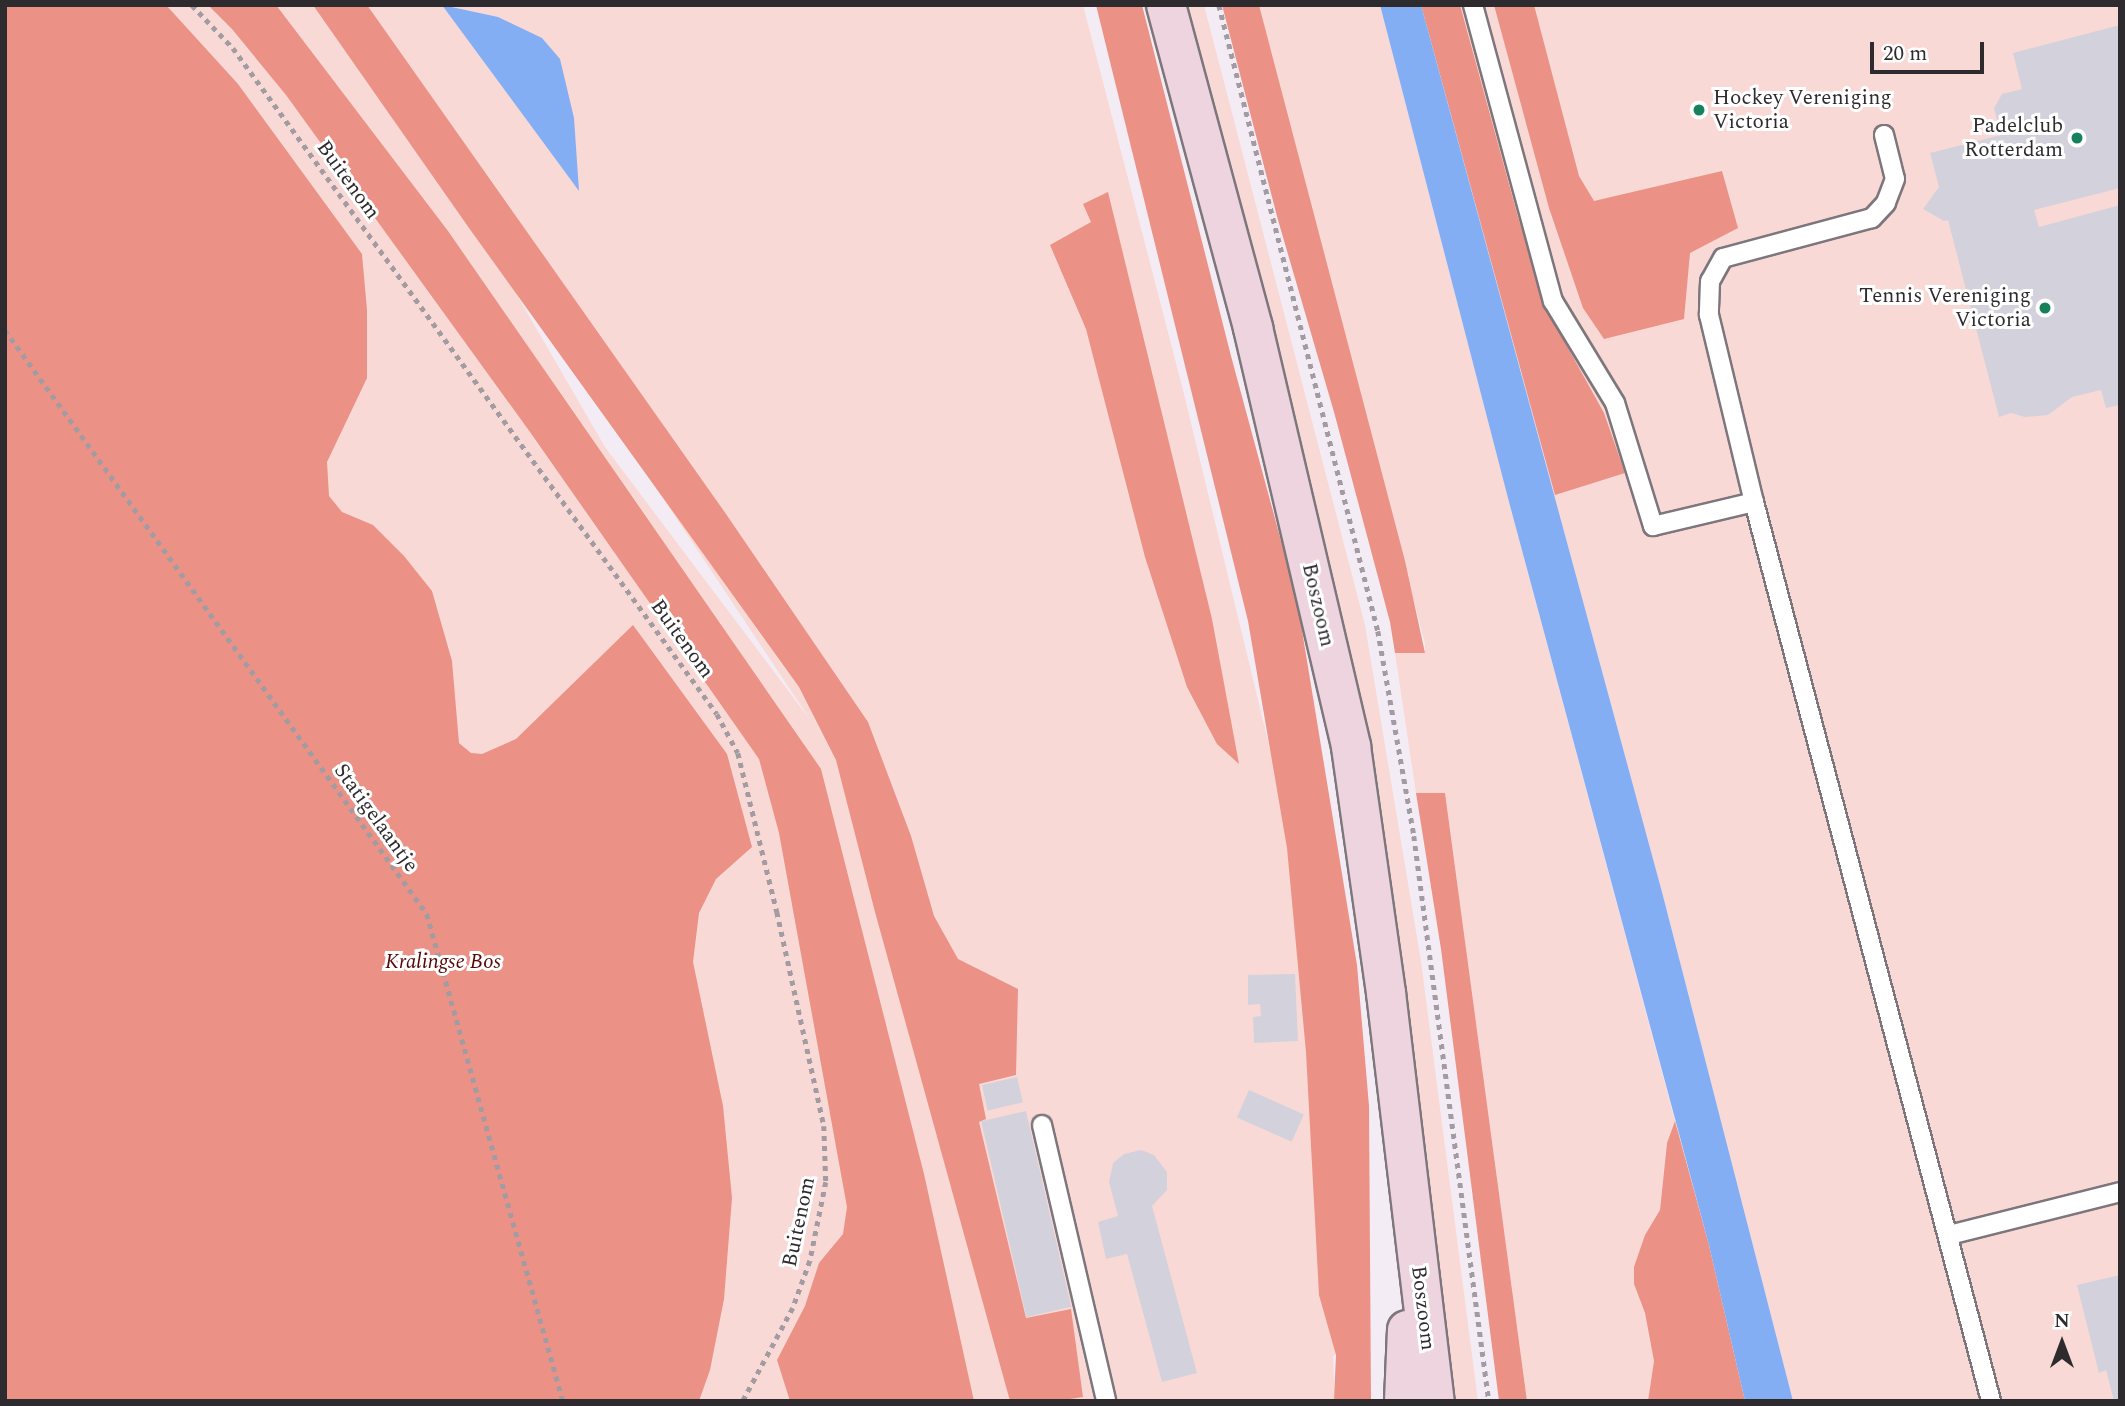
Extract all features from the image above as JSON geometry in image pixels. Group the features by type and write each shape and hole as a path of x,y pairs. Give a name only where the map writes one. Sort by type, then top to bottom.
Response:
{"main road":[{"name":"Boszoom","path":"1166,5 1253,328 1351,747 1387,993 1411,1216 1435,1401"},
{"name":"Boszoom","path":"1404,1401 1411,1216"}],"lane":[{"path":"1473,5 1553,301 1615,403 1653,526 1754,502"},
{"path":"1884,135 1895,179 1886,203 1872,218 1723,258 1710,281 1709,315 1754,502 1991,1401"},
{"path":"1042,1125 1106,1401"},
{"path":"1948,1234 2120,1192"}],"path":[{"name":"Buitenom","path":"192,5 233,48 717,713 738,752 777,912 824,1126 826,1182 810,1261 793,1308 743,1401"},
{"name":"Statigelaantje","path":"5,330 426,914 563,1401"}],"green space":[{"path":"5,5 349,5 605,447 811,721 623,438 361,5 1083,5 1183,390 1283,803 1327,1189 1333,1344 1336,1355 1333,1356 1335,1401 5,1401"},
{"name":"Kralingse Bos","path":"5,5 166,5 238,84 362,254 367,310 367,378 327,462 329,496 342,512 373,525 404,556 432,591 452,661 459,743 471,753 482,754 516,739 633,625 727,754 752,847 716,879 699,913 693,962 723,1106 732,1198 724,1299 710,1370 699,1401 5,1401"},
{"path":"208,5 276,5 448,231 821,769 924,1174 974,1401 790,1401 777,1360 805,1306 819,1263 843,1234 847,1207 779,833 759,759 530,432 286,95 232,29"},
{"path":"313,5 367,5 726,514 868,722 911,836 934,916 958,959 1018,989 1016,1075 979,1084 986,1119 979,1122 1026,1318 1071,1309 1083,1397 1057,1401 1010,1401 875,912 836,760 799,687 469,228"},
{"path":"1096,5 1142,5 1231,356 1297,600 1357,965 1369,1106 1371,1401 1334,1401 1336,1355 1319,1295 1306,1052 1287,848 1248,621"},
{"path":"1181,5 1204,5 1365,625 1421,961 1478,1401 1448,1401 1355,697 1321,533"},
{"path":"1222,5 1259,5 1405,561 1425,653 1395,653 1390,622 1334,412 1278,220"},
{"path":"1259,5 1380,5 1509,502 1675,1121 1667,1143 1660,1210 1645,1235 1634,1284 1645,1313 1654,1361 1648,1401 1527,1401 1445,793 1416,793 1395,653 1425,653 1425,644"},
{"path":"1421,5 2120,5 2120,1401 1793,1401 1662,892"},
{"path":"1421,5 1460,5 1518,217 1553,321 1604,413 1625,473 1555,495"},
{"path":"1494,5 1534,5 1579,176 1594,201 1722,171 1738,228 1690,253 1684,319 1604,339 1583,308 1549,208"},
{"path":"1108,192 1212,619 1239,764 1217,744 1187,687 1145,557 1086,329 1050,245 1091,222 1083,204"},
{"path":"1416,793 1445,793 1527,1401 1499,1401 1441,949"},
{"path":"1675,1121 1709,1245 1745,1401 1648,1401 1654,1361 1645,1313 1634,1284 1634,1267 1645,1235 1660,1210 1667,1143"}],"water":[{"path":"442,5 498,17 542,38 560,59 574,118 579,191"},
{"path":"1380,5 1421,5 1662,892 1793,1401 1745,1401 1709,1245 1509,502"}],"building":[{"name":"Tennis Vereniging Victoria","path":"2120,25 2120,188 2034,210 2039,227 2120,205 2120,405 2106,408 2101,390 2072,397 2048,415 2025,417 2011,413 1999,417 1948,220 1944,221 1923,209 1939,187 1930,153 2001,135 1994,108 2002,94 2022,89 2013,53"},
{"path":"1295,974 1298,1041 1254,1043 1253,1017 1261,1016 1260,1004 1248,1005 1248,975"},
{"path":"1017,1077 1023,1102 988,1110 982,1085"},
{"path":"1249,1090 1304,1114 1292,1142 1237,1117"},
{"path":"1026,1111 1071,1307 1026,1317 981,1121"},
{"path":"1141,1150 1154,1155 1167,1172 1167,1190 1152,1206 1197,1373 1162,1382 1127,1254 1106,1259 1098,1222 1118,1216 1109,1182 1113,1163 1124,1154"},
{"path":"2120,1275 2120,1401 2114,1401 2106,1370 2099,1373 2077,1285"}],"place":[{"name":"Hockey Vereniging Victoria","path":"1699,110"},
{"name":"Padelclub Rotterdam","path":"2077,138"},
{"name":"Tennis Vereniging Victoria","path":"2045,308"}]}
